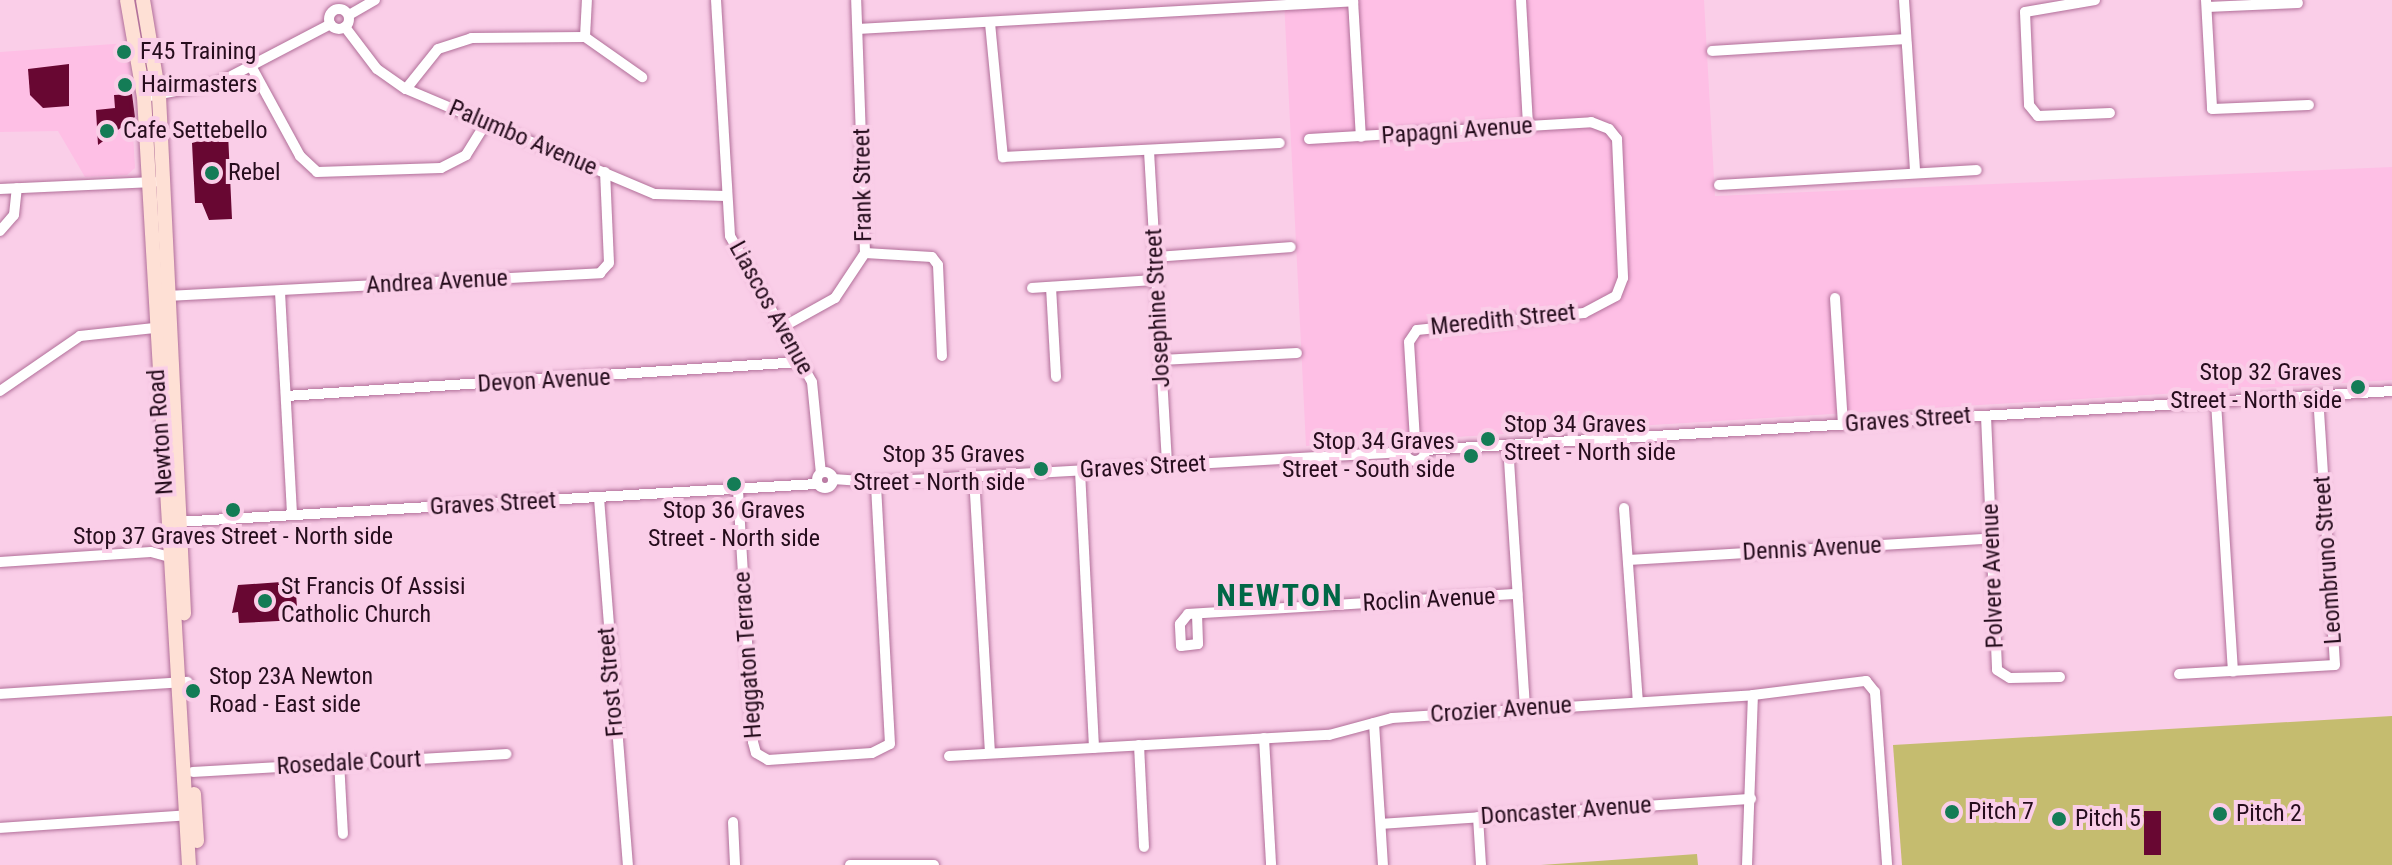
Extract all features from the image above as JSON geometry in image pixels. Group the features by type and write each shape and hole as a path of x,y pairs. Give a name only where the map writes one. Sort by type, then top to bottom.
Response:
{"main road":[{"name":"Newton Road","path":"127,0 152,97 147,182 161,327 190,815 198,865"},
{"name":"Newton Road","path":"143,0 164,181 167,296 161,327"},
{"name":"Newton Road","path":"174,522 170,557 193,772 189,865"}],"street":[{"path":"152,97 203,89 331,24 345,27 349,15 375,0"},
{"path":"585,37 587,0"},
{"name":"Liascos Avenue","path":"716,0 726,196 734,247 814,390 819,478"},
{"name":"Frank Street","path":"781,328 835,298 865,253 856,0"},
{"path":"858,29 1353,0 1361,137"},
{"path":"1521,0 1528,126"},
{"path":"1904,0 1915,172"},
{"path":"2095,0 2025,12 2029,105 2038,116 2110,113"},
{"path":"2298,3 2206,4 2212,109 2309,105"},
{"path":"331,24 335,9 349,15"},
{"path":"990,23 1003,157 1280,143"},
{"name":"Palumbo Avenue","path":"345,27 377,69 406,89 669,198 726,196"},
{"path":"406,89 425,60 450,42 585,37 642,77"},
{"path":"1712,51 1906,39"},
{"path":"251,66 300,156 317,172 441,168 466,155 486,123"},
{"name":"Papagni Avenue","path":"1309,139 1528,126 1604,125"},
{"name":"Meredith Street","path":"1415,441 1409,342 1417,330 1584,313 1616,296 1623,278 1618,149 1604,125"},
{"name":"Josephine Street","path":"1149,151 1167,465"},
{"path":"1719,185 1977,170"},
{"name":"Andrea Avenue","path":"167,296 280,292 607,271 605,172"},
{"path":"0,189 164,181"},
{"path":"0,231 14,215 17,188"},
{"path":"1155,257 1291,247"},
{"path":"865,253 932,257 938,265 942,356"},
{"path":"1032,288 1157,280"},
{"path":"1051,287 1056,377"},
{"path":"280,292 292,515"},
{"path":"1835,298 1843,425"},
{"path":"0,391 80,336 161,327"},
{"path":"1161,360 1297,353"},
{"name":"Devon Avenue","path":"286,396 801,362"},
{"name":"Graves Street","path":"174,522 738,490 819,478 828,488 833,479 876,482 1405,452 1417,461 1425,450 2392,391"},
{"name":"Leombruno Street","path":"2179,674 2335,665 2318,395"},
{"path":"2216,402 2233,671"},
{"name":"Polvere Avenue","path":"1986,416 1994,538 1997,670 2010,678 2060,677"},
{"path":"1405,452 1415,441 1425,450"},
{"path":"1508,445 1525,707"},
{"path":"1080,471 1094,748"},
{"path":"974,476 990,753"},
{"name":"Heggaton Terrace","path":"738,490 753,742 756,753 768,760 872,753 890,744 876,482"},
{"name":"Frost Street","path":"599,498 628,865"},
{"path":"1624,508 1638,701"},
{"name":"Dennis Avenue","path":"1629,560 1994,538"},
{"path":"0,562 151,552 170,557"},
{"name":"Roclin Avenue","path":"1197,614 1517,594"},
{"path":"0,694 184,682"},
{"name":"Crozier Avenue","path":"949,756 1329,735 1374,723 1525,707 1753,695 1818,683 1872,684 1887,865"},
{"path":"1747,865 1753,695"},
{"path":"1374,723 1383,865"},
{"path":"1264,738 1271,865"},
{"path":"1139,745 1144,847"},
{"name":"Rosedale Court","path":"193,772 339,761 506,754"},
{"path":"339,761 343,834"},
{"name":"Doncaster Avenue","path":"1381,824 1751,799"},
{"path":"0,828 190,815"},
{"path":"1478,817 1481,865"},
{"path":"733,822 735,865"},
{"path":"850,865 934,865"}],"shaded area":[{"path":"1284,0 1704,0 1715,196 2392,167 2392,380 1306,446"},
{"path":"128,43 135,168 127,175 85,177 58,131 0,132 0,52"},
{"path":"2392,716 2392,865 1902,865 1893,745"},
{"path":"1697,854 1698,865 1541,865"}],"building":[{"path":"69,64 69,106 43,108 30,95 28,69"},
{"name":"Cafe Settebello","path":"132,94 135,117 98,145 96,110 115,108 114,95"},
{"name":"Rebel","path":"228,133 232,219 209,220 202,203 195,203 192,143"},
{"name":"St Francis Of Assisi Catholic Church","path":"295,581 298,620 239,623 238,612 232,613 238,585"},
{"path":"2144,811 2161,811 2161,855 2144,855"}],"place":[{"name":"F45 Training","path":"124,52"},
{"name":"Hairmasters","path":"125,85"},
{"name":"Cafe Settebello","path":"107,131"},
{"name":"Rebel","path":"212,173"},
{"name":"Stop 32 Graves Street - North side","path":"2358,387"},
{"name":"Stop 34 Graves Street - North side","path":"1488,439"},
{"name":"Stop 34 Graves Street - South side","path":"1471,456"},
{"name":"Stop 35 Graves Street - North side","path":"1041,469"},
{"name":"Stop 36 Graves Street - North side","path":"734,484"},
{"name":"Stop 37 Graves Street - North side","path":"233,510"},
{"name":"St Francis Of Assisi Catholic Church","path":"265,601"},
{"name":"Stop 23A Newton Road - East side","path":"193,691"},
{"name":"Pitch 7","path":"1952,812"},
{"name":"Pitch 2","path":"2220,814"},
{"name":"Pitch 5","path":"2059,819"}],"district":[{"name":"NEWTON","path":"1280,595"}]}
